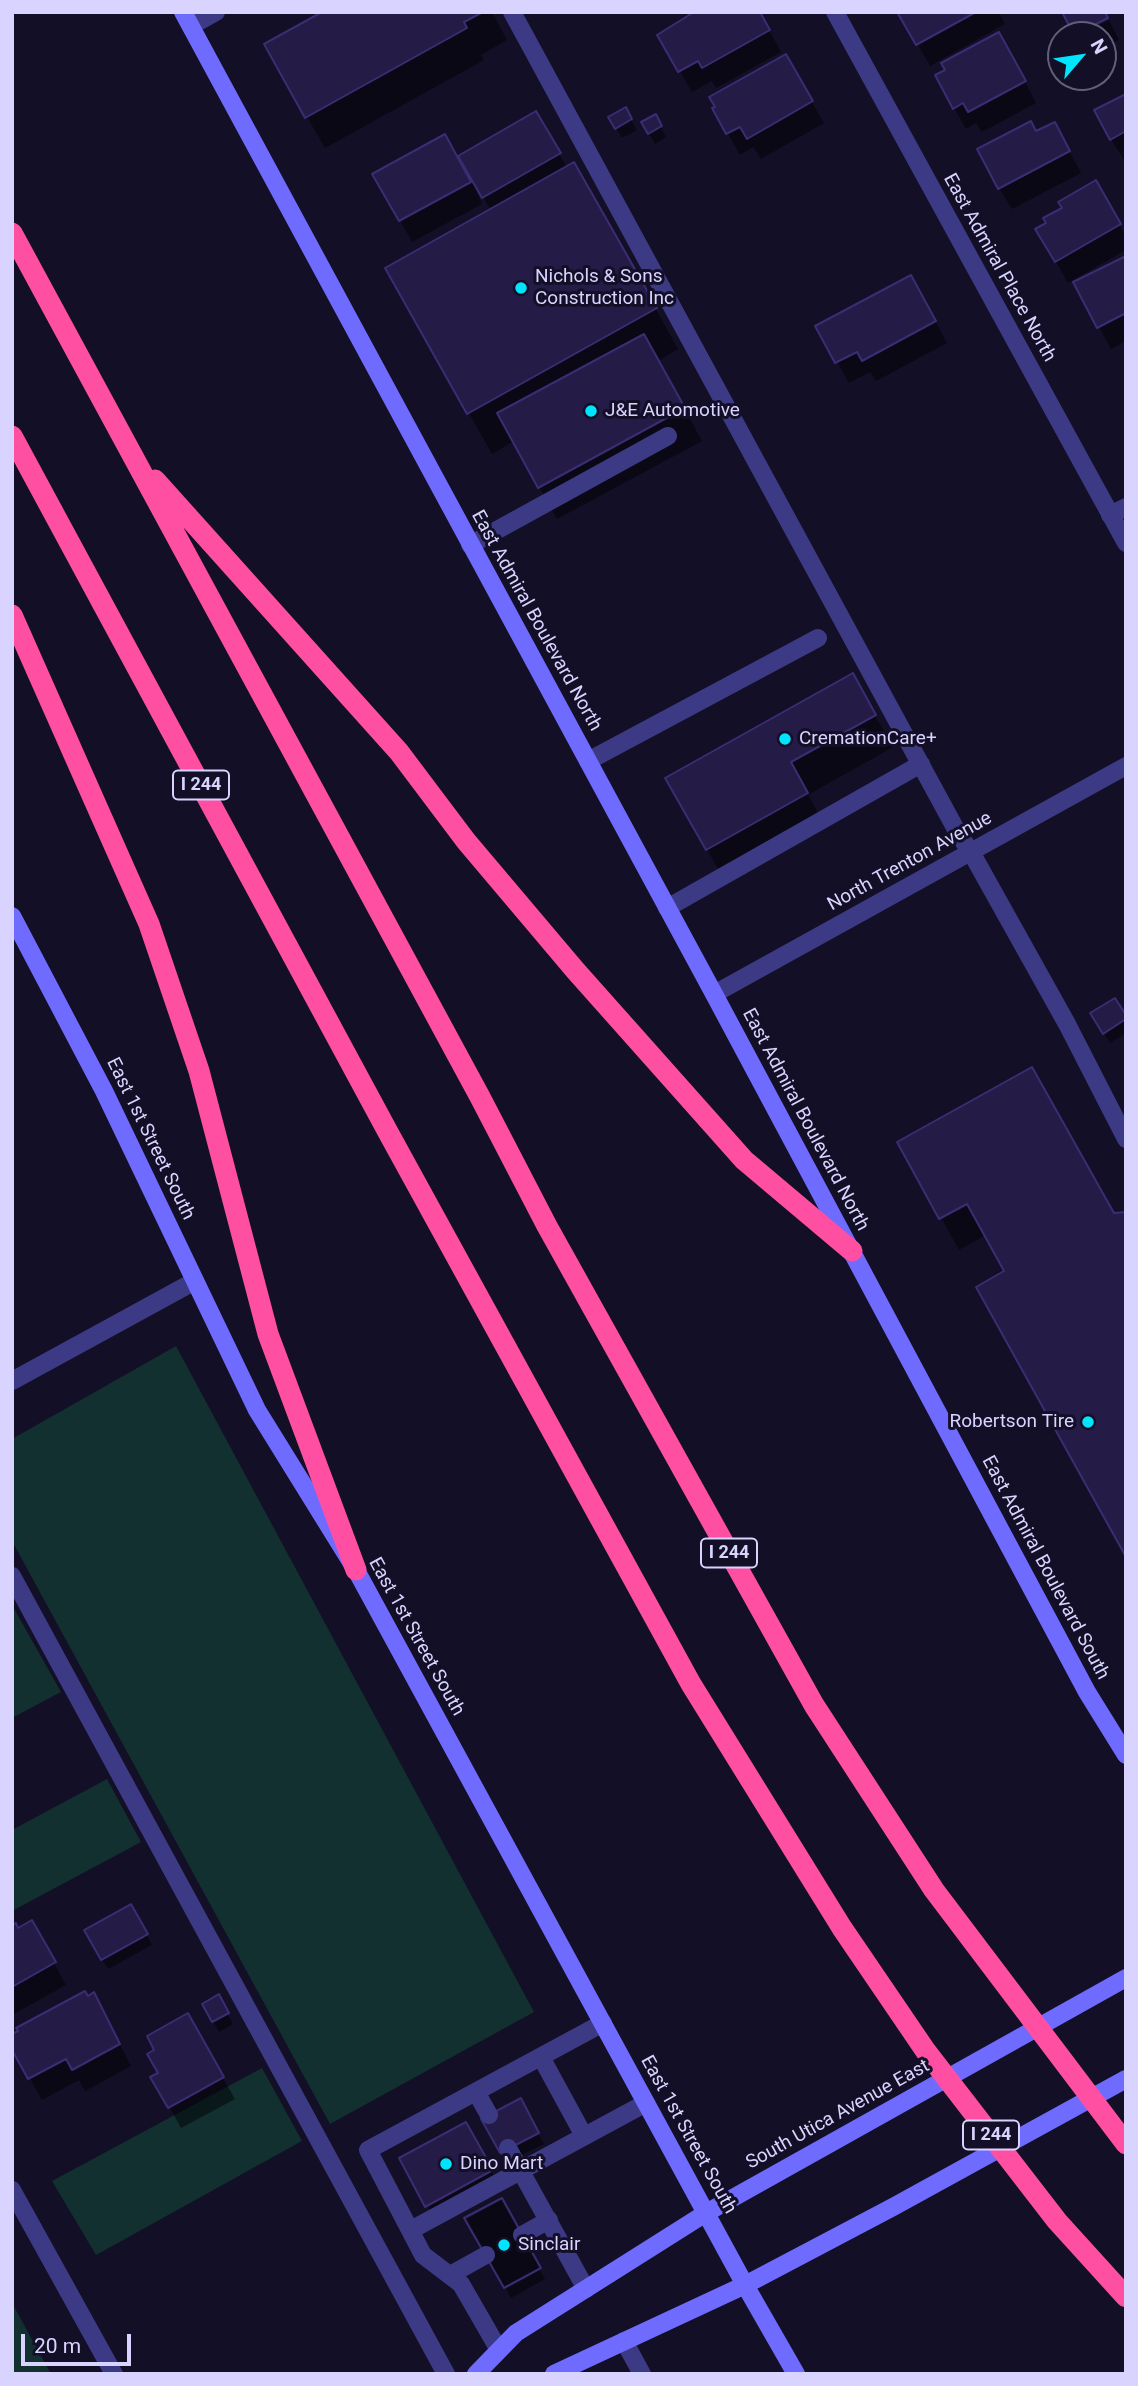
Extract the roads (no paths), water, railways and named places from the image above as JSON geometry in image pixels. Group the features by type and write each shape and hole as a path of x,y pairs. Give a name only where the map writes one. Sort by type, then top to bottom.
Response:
{"highway":[{"name":"I 244","path":"12,233 547,1226 814,1705 933,1890 1126,2144"},
{"name":"I 244","path":"12,436 389,1134 691,1684 842,1928 925,2050 1058,2221 1126,2297"},
{"path":"130,452 399,752 466,841 558,950 744,1160 852,1251"},
{"path":"12,615 149,924 199,1071 268,1334 356,1570"}],"main road":[{"name":"East Admiral Boulevard North","path":"187,19 852,1251"},
{"name":"East 1st Street South","path":"12,916 99,1080 257,1410 356,1570 796,2374"},
{"name":"East Admiral Boulevard South","path":"852,1251 1087,1692 1126,1755"},
{"name":"South Utica Avenue East","path":"476,2374 516,2333 706,2213 1126,1978"},
{"path":"554,2374 745,2285 1126,2079"}],"street":[{"path":"187,19 216,12"},
{"path":"512,12 959,835 1068,1024 1126,1139"},
{"name":"East Admiral Place North","path":"835,12 1118,511 1126,543"},
{"path":"470,545 668,436"},
{"path":"588,761 818,638"},
{"path":"667,908 922,764"},
{"name":"North Trenton Avenue","path":"714,995 1126,766"},
{"path":"12,1381 195,1280"},
{"path":"12,1576 446,2374"},
{"path":"499,2350 461,2284 423,2255 368,2150 603,2023"},
{"path":"541,2057 584,2136"},
{"path":"476,2092 489,2115"},
{"path":"411,2230 646,2103"},
{"path":"508,2148 586,2289"},
{"path":"12,2190 114,2374"},
{"path":"522,2235 549,2220"},
{"path":"450,2275 486,2255"},
{"path":"624,2341 642,2374"}],"place":[{"name":"Nichols & Sons Construction Inc","path":"521,288"},
{"name":"J&E Automotive","path":"591,411"},
{"name":"CremationCare+","path":"785,739"},
{"name":"Robertson Tire","path":"1088,1422"},
{"name":"Dino Mart","path":"446,2164"},
{"name":"Sinclair","path":"504,2245"}]}
